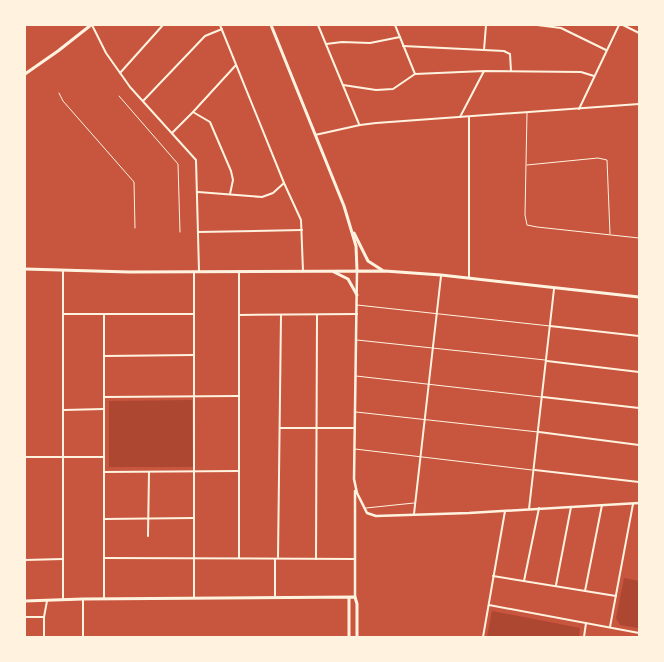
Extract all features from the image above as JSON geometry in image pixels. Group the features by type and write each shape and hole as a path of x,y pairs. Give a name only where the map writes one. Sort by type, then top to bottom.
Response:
{"main road":[{"path":"25,74 91,25"},
{"path":"271,25 344,206 356,246 357,270"},
{"path":"349,224 368,261 385,271"},
{"path":"25,269 194,272 385,271 441,275 639,298"},
{"path":"328,270 348,279 357,295"},
{"path":"349,598 349,637"},
{"path":"25,601 63,599 355,598 357,604 357,637"}],"street":[{"path":"91,25 106,53 120,72 143,101 196,160 199,272"},
{"path":"120,72 163,25"},
{"path":"220,25 284,184 301,220 303,271"},
{"path":"318,25 360,125"},
{"path":"395,25 415,74"},
{"path":"484,51 486,25"},
{"path":"538,25 561,28 606,50"},
{"path":"579,109 619,25"},
{"path":"623,25 639,33"},
{"path":"143,101 205,36 222,29"},
{"path":"326,44 342,42 370,43 400,37"},
{"path":"403,46 508,52 512,60 511,72"},
{"path":"172,133 194,112 236,65"},
{"path":"460,117 484,72"},
{"path":"343,86 393,90 415,74 581,72 594,76"},
{"path":"315,135 360,125 639,104"},
{"path":"194,112 210,122 231,171 233,180 230,194"},
{"path":"469,117 469,278"},
{"path":"197,192 268,196 284,184"},
{"path":"198,232 302,230"},
{"path":"63,599 64,270"},
{"path":"355,598 354,411 357,270"},
{"path":"239,271 239,558"},
{"path":"194,272 194,598"},
{"path":"414,514 441,275"},
{"path":"529,509 554,289"},
{"path":"63,314 194,314"},
{"path":"104,314 104,599"},
{"path":"239,315 357,314"},
{"path":"275,598 281,315"},
{"path":"316,559 317,315"},
{"path":"550,326 639,336"},
{"path":"104,356 194,354"},
{"path":"547,361 639,372"},
{"path":"104,397 239,396"},
{"path":"543,397 639,408"},
{"path":"63,410 104,409"},
{"path":"280,428 354,428"},
{"path":"539,432 639,445"},
{"path":"25,457 104,457"},
{"path":"534,470 639,482"},
{"path":"104,472 239,471"},
{"path":"148,536 149,472"},
{"path":"355,484 367,513 376,516 639,503"},
{"path":"610,627 633,503"},
{"path":"585,591 602,505"},
{"path":"555,586 571,507"},
{"path":"524,581 538,508"},
{"path":"483,637 506,511"},
{"path":"104,519 194,518"},
{"path":"104,558 356,559"},
{"path":"25,560 63,559"},
{"path":"493,576 616,596"},
{"path":"83,599 83,637"},
{"path":"44,637 44,617 47,601"},
{"path":"489,604 639,633"},
{"path":"25,617 44,617"},
{"path":"584,637 586,623"}],"lane":[{"path":"59,93 63,101 134,182 135,228"},
{"path":"119,96 178,164 180,232"},
{"path":"527,112 527,165 524,215 527,225 639,238"},
{"path":"527,165 598,158 607,160 610,235"},
{"path":"357,305 550,326"},
{"path":"356,340 547,361"},
{"path":"355,376 543,397"},
{"path":"354,411 539,432"},
{"path":"354,448 534,470"},
{"path":"364,508 415,503"}],"shaded area":[{"path":"192,400 193,467 109,467 109,401"},
{"path":"624,578 639,581 639,628 620,625 616,618"},
{"path":"492,611 580,628 579,637 487,637"}]}
